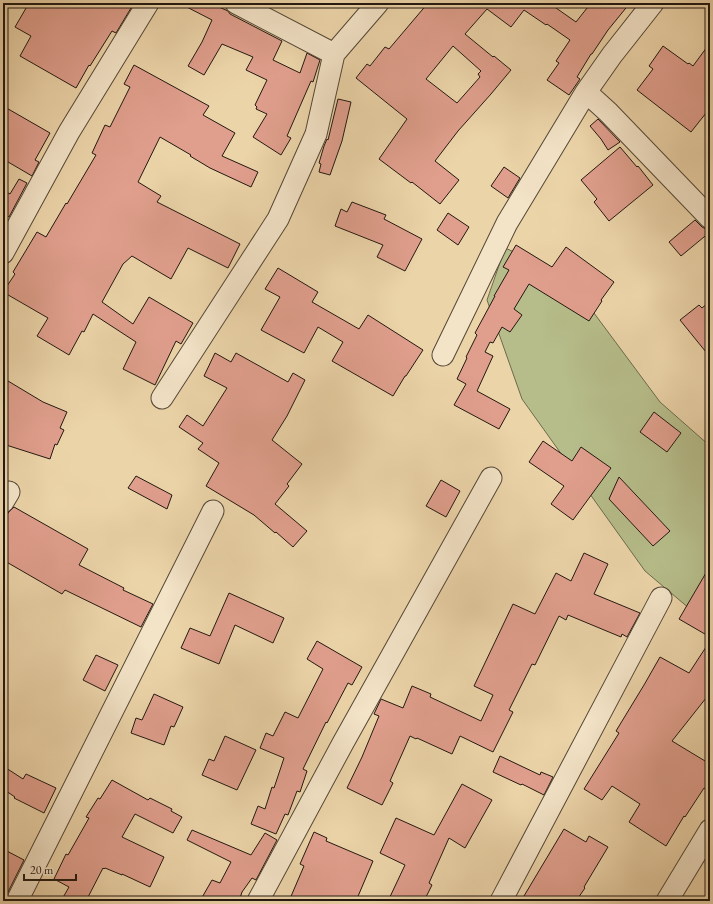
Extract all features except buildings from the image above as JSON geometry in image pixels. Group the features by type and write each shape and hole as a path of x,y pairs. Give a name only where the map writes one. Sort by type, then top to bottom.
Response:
{"street":[{"path":"3,253 69,132 148,3"},
{"path":"236,3 334,54"},
{"path":"162,398 278,219 316,134 334,54 378,3"},
{"path":"442,355 507,223 586,92 612,54 653,3"},
{"path":"586,92 608,112 710,218"},
{"path":"258,901 347,736 490,478"},
{"path":"17,901 213,511"},
{"path":"501,901 661,598"},
{"path":"667,901 710,830"}],"green space":[{"path":"505,248 565,274 660,402 710,446 710,592 690,609 645,571 522,399 487,300"}]}
